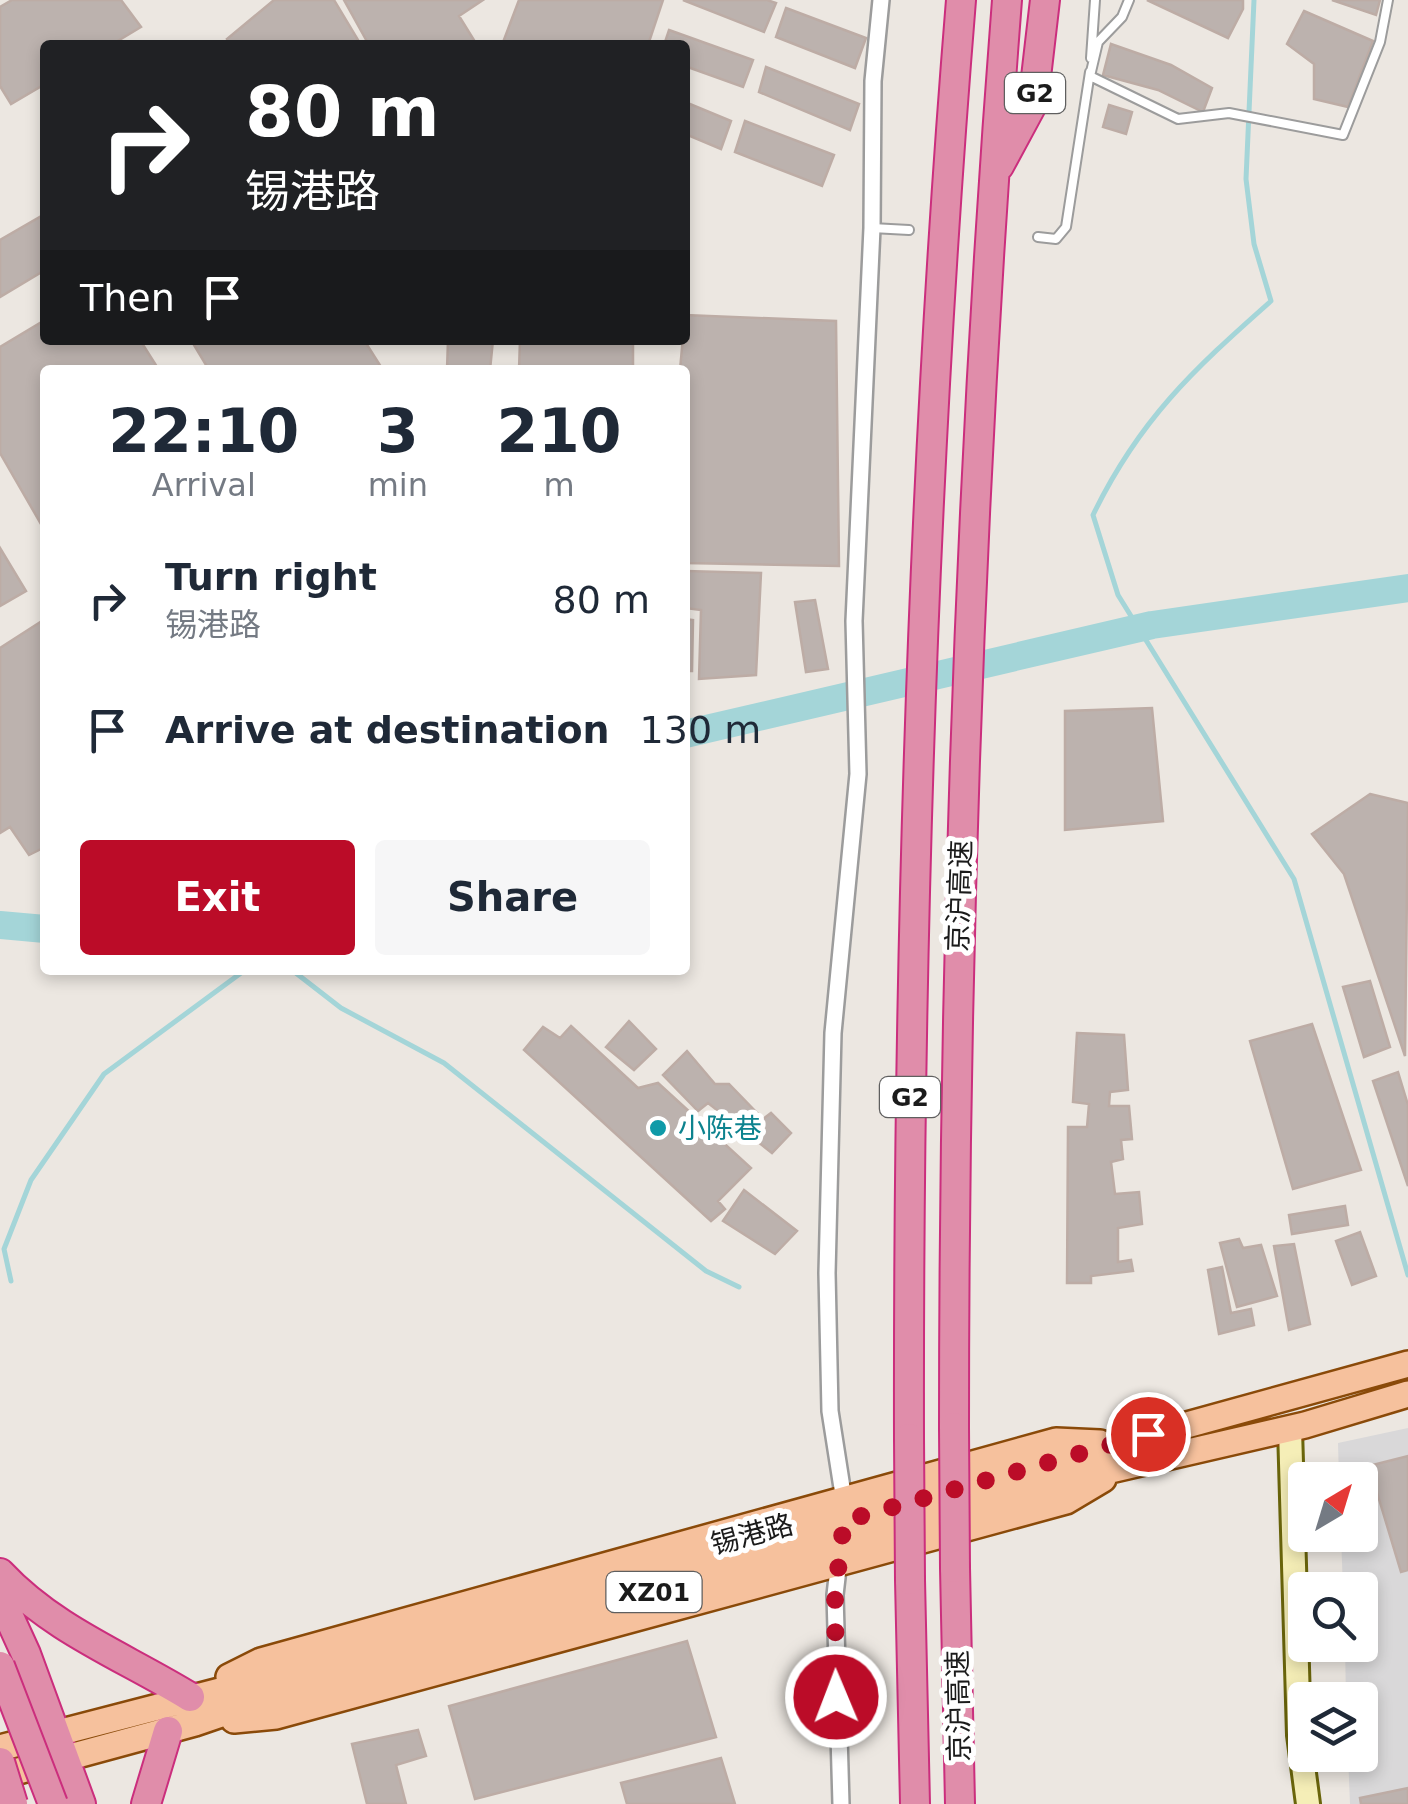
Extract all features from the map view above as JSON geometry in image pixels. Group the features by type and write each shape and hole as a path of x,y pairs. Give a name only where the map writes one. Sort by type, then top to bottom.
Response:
{"highway":[{"name":"京沪高速","path":"914,1804 908,1203 917,756 957,50 941,0"},
{"path":"957,50 961,0"},
{"path":"994,176 1007,0"},
{"name":"京沪高速","path":"960,1804 954,1200 969,606 994,176 1034,103 1045,0"},
{"path":"0,1572 24,1598 184,1717 146,1804"},
{"path":"0,1597 81,1804"},
{"path":"0,1666 53,1804"},
{"path":"0,1762 14,1804"}],"main road":[{"path":"0,1748 60,1746 184,1717 276,1716 843,1531 1056,1441 1110,1444 1408,1364"},
{"path":"0,1776 60,1746 184,1717 262,1661 843,1531 1066,1501 1116,1471 1297,1427 1408,1394"}],"street":[{"path":"841,1804 835,1634 843,1531 830,1411 826,1273 834,1032 858,774 854,621 872,228 873,81 881,0"},
{"path":"1297,1427 1303,1462"},
{"path":"1297,1427 1299,1735 1308,1804"},
{"path":"1318,1772 1322,1804"}],"lane":[{"path":"1090,76 1095,0"},
{"path":"1038,237 1056,238 1066,226 1098,42 1122,17 1129,0"},
{"path":"1090,76 1178,119 1230,114 1343,135 1380,42 1388,0"},
{"path":"872,228 909,230"}],"shaded area":[{"path":"1408,1428 1408,1804 1350,1804 1349,1772 1378,1772 1378,1682 1346,1682 1345,1662 1378,1662 1378,1572 1342,1572 1342,1552 1378,1552 1378,1462 1339,1462 1338,1443"}],"building":[{"path":"12,0 121,0 141,27 119,40 40,40 40,87 11,104 0,86 0,7"},
{"path":"274,0 334,0 358,40 228,40"},
{"path":"344,0 483,0 459,16 474,40 366,40"},
{"path":"519,0 663,0 650,40 504,40"},
{"path":"683,0 767,0 776,3 764,32"},
{"path":"1147,0 1243,0 1243,9 1228,38"},
{"path":"1332,0 1380,0 1376,15"},
{"path":"786,8 866,38 855,68 776,37"},
{"path":"1304,11 1373,41 1348,107 1314,99 1314,64 1287,44"},
{"path":"669,30 753,60 743,87 690,68 690,40 666,40"},
{"path":"1111,44 1171,65 1212,88 1203,112 1158,90 1103,75"},
{"path":"766,67 859,104 850,130 759,92"},
{"path":"690,104 731,121 721,149 690,136"},
{"path":"1109,105 1132,112 1126,134 1103,127"},
{"path":"745,121 834,155 822,186 735,152"},
{"path":"40,217 40,273 0,297 0,240"},
{"path":"690,315 836,321 839,566 690,563 690,365 680,365 682,345 690,345"},
{"path":"40,323 40,345 143,345 156,365 40,365 40,522 0,453 0,347"},
{"path":"194,345 367,345 380,365 206,365"},
{"path":"448,345 492,345 490,365 447,365"},
{"path":"520,345 633,345 633,365 519,365"},
{"path":"0,548 26,591 0,606"},
{"path":"690,571 761,573 756,675 699,679 701,610 690,609"},
{"path":"815,600 828,669 806,672 795,602"},
{"path":"690,620 693,620 690,671"},
{"path":"40,622 40,850 29,855 10,827 0,833 0,648"},
{"path":"1152,708 1163,821 1065,830 1065,711"},
{"path":"1370,794 1408,803 1405,1056 1344,874 1312,834"},
{"path":"1370,981 1390,1047 1364,1057 1343,987"},
{"path":"629,1021 656,1049 634,1070 606,1047"},
{"path":"1312,1024 1361,1170 1293,1189 1250,1041"},
{"name":"小陈巷","path":"571,1026 638,1088 658,1083 751,1168 718,1201 725,1209 711,1221 524,1050 543,1027 560,1038"},
{"path":"1077,1033 1124,1035 1128,1090 1110,1092 1109,1106 1129,1106 1132,1139 1121,1140 1123,1159 1111,1162 1115,1194 1139,1192 1142,1224 1118,1228 1118,1262 1131,1260 1133,1271 1091,1276 1091,1283 1067,1283 1068,1127 1087,1127 1089,1104 1073,1102"},
{"path":"687,1051 715,1084 729,1084 763,1119 771,1113 791,1133 772,1153 708,1103 698,1111 663,1075"},
{"path":"1398,1072 1408,1105 1408,1186 1373,1081"},
{"path":"744,1190 797,1231 775,1254 723,1221"},
{"path":"1345,1206 1348,1225 1292,1234 1289,1215"},
{"path":"1360,1232 1376,1276 1352,1285 1336,1241"},
{"path":"1239,1239 1243,1248 1261,1245 1277,1296 1237,1307 1220,1243"},
{"path":"1294,1244 1310,1324 1289,1330 1274,1246"},
{"path":"1222,1267 1231,1313 1251,1309 1254,1325 1219,1334 1208,1270"},
{"path":"1408,1456 1408,1570 1401,1572 1378,1496 1378,1464"},
{"path":"687,1641 716,1737 475,1799 449,1706"},
{"path":"418,1730 426,1756 396,1765 406,1804 367,1804 352,1744"},
{"path":"721,1758 735,1804 627,1804 621,1783"},
{"path":"1408,1788 1408,1804 1361,1804 1360,1798"}],"waterway":[{"path":"1254,0 1246,179 1254,244 1271,301 1170,398 1129,451 1093,515 1118,595 1294,879 1408,1275"},
{"path":"690,733 1152,625 1408,588"},
{"path":"0,925 40,929"},
{"path":"11,1281 4,1249 31,1180 104,1074 238,975"},
{"path":"298,975 341,1008 444,1063 706,1271 739,1287"}],"place":[{"name":"小陈巷","path":"658,1128"}],"route":[{"path":"836,1697 835,1595 844,1521 1148,1434"}]}
